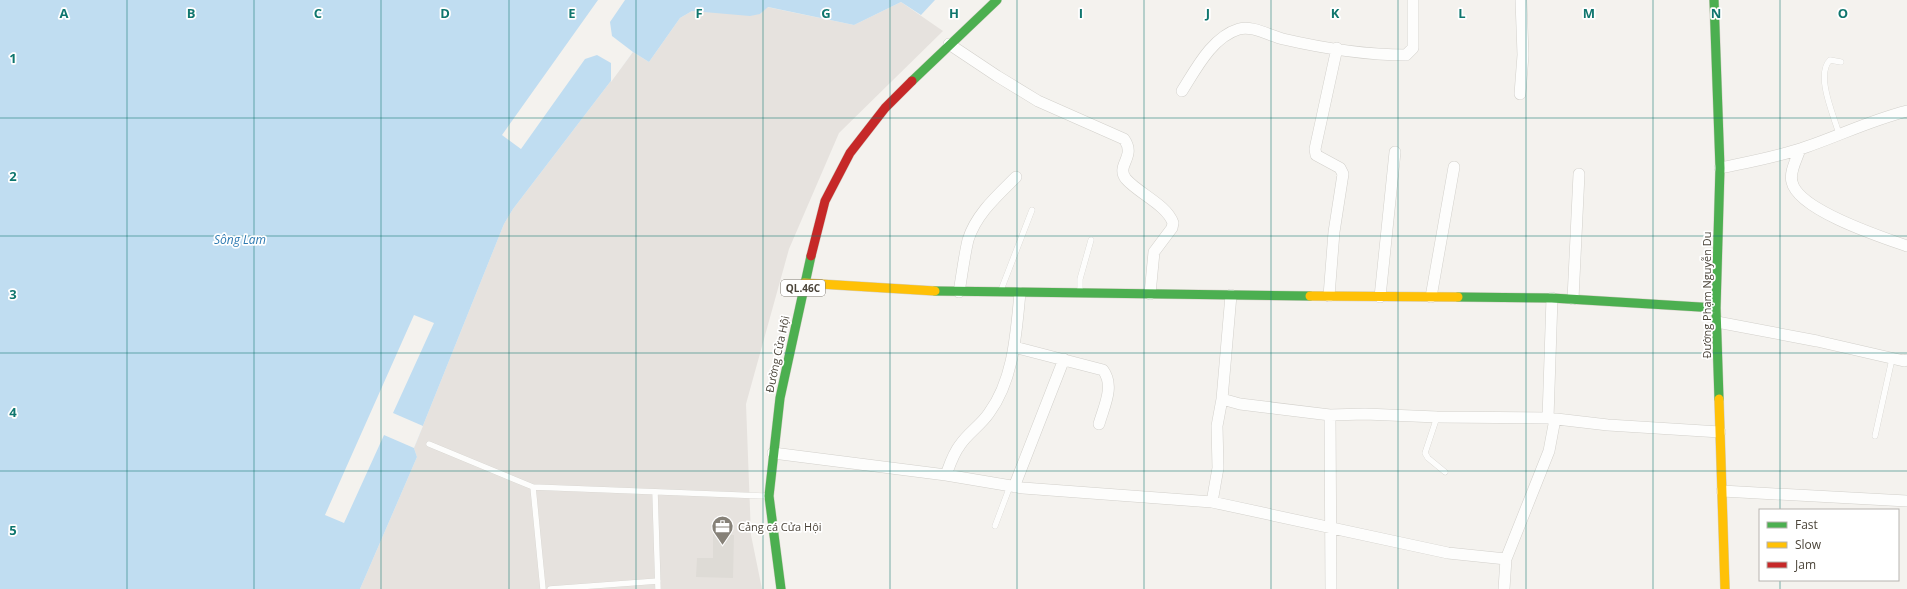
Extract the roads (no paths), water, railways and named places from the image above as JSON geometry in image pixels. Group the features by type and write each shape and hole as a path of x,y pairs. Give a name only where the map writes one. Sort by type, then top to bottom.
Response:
{"main road":[{"name":"Đường Cửa Hội","path":"781,589 769,496 773,453 780,398 804,282 825,201 850,153 864,132 885,108 958,35 996,0"},
{"name":"Đường Phạm Nguyễn Du","path":"1714,0 1720,168 1716,308 1725,589"},
{"path":"804,282 959,292 1552,298 1716,308"}],"street":[{"path":"1182,91 1212,47 1238,29 1246,28 1283,39 1337,48 1386,55 1406,55 1410,53 1413,48 1413,0"},
{"path":"1520,94 1522,55 1521,0"},
{"path":"949,44 1038,101 1124,139 1129,148 1129,153 1123,168 1126,178 1168,214 1173,223 1172,228 1154,252 1150,294"},
{"path":"1329,296 1334,232 1343,174 1340,168 1316,155 1315,149 1337,48"},
{"path":"1720,168 1773,158 1868,122 1907,111"},
{"path":"1800,149 1792,171 1791,181 1801,197 1832,217 1907,246"},
{"path":"1380,297 1395,152"},
{"path":"1432,297 1454,167"},
{"path":"1573,299 1579,174"},
{"path":"959,292 968,240 979,218 1016,177"},
{"path":"946,475 952,458 960,444 989,413 1001,392 1010,367 1014,347 1020,293"},
{"path":"1212,502 1218,468 1217,426 1222,399 1231,295"},
{"path":"1504,589 1506,559 1549,451 1552,418 1552,298"},
{"path":"1717,322 1817,341 1904,362 1907,360"},
{"path":"1014,347 1103,370 1109,377 1110,387 1099,424"},
{"path":"1012,487 1064,359"},
{"path":"1222,399 1256,406 1330,415 1365,414 1437,417 1552,418 1608,425 1720,432"},
{"path":"1330,415 1332,589"},
{"path":"773,453 946,475 1012,487 1212,502 1448,553 1506,559"},
{"path":"1722,491 1907,501"}],"lane":[{"path":"1839,134 1824,83 1826,64 1830,60 1841,62"},
{"path":"1000,293 1032,210"},
{"path":"1080,294 1080,279 1092,240"},
{"path":"1875,436 1892,359"},
{"path":"1437,417 1425,453 1428,458 1445,472"},
{"path":"429,444 533,487 769,496"},
{"path":"533,487 543,589"},
{"path":"995,526 1012,487"},
{"path":"655,492 658,589"},
{"path":"550,589 658,581"}],"water":[{"name":"Sông Lam","path":"0,0 935,0 921,15 901,2 854,25 768,7 760,14 750,16 692,11 680,18 649,62 633,52 513,209 504,224 414,448 417,457 360,589 0,589"}],"place":[{"name":"Cảng cá Cửa Hội","path":"723,546"}]}
